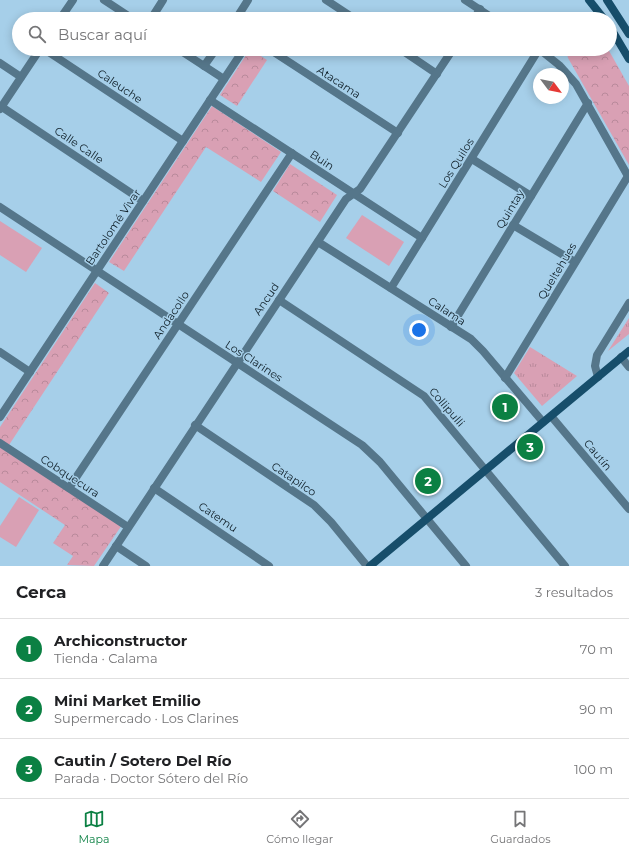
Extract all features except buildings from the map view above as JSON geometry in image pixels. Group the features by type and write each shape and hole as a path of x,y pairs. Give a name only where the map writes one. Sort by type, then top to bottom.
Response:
{"main road":[{"path":"589,0 598,12"},
{"path":"607,0 615,12"},
{"path":"617,15 629,34"},
{"path":"617,39 629,59"},
{"path":"368,566 486,470 629,350"}],"street":[{"path":"65,12 73,0"},
{"path":"104,0 122,12"},
{"path":"155,12 163,0"},
{"path":"240,12 248,0"},
{"path":"326,0 344,12"},
{"path":"466,0 483,12"},
{"path":"1,108 35,56"},
{"name":"Caleuche","path":"55,56 183,141"},
{"path":"189,56 224,79"},
{"path":"204,66 211,56"},
{"name":"Bartolomé Vivar","path":"0,417 239,56"},
{"name":"Atacama","path":"280,56 398,133"},
{"path":"410,56 437,74"},
{"name":"Ancud","path":"103,566 346,199 360,189 449,56"},
{"name":"Los Quilos","path":"391,288 535,56"},
{"path":"547,56 568,75 588,103 628,177"},
{"path":"0,63 21,77"},
{"name":"Buin","path":"210,100 422,238"},
{"name":"Quintay","path":"451,327 588,103"},
{"name":"Calle Calle","path":"1,108 143,201"},
{"name":"Andacollo","path":"69,488 292,153"},
{"path":"472,159 531,196"},
{"name":"Queltehues","path":"505,378 628,177"},
{"name":"Los Clarines","path":"0,207 368,450 466,566"},
{"path":"513,225 575,262"},
{"name":"Calama","path":"318,242 477,344 543,422"},
{"name":"Collipulli","path":"279,300 418,391 429,400 565,566"},
{"path":"598,377 595,366 597,355 629,303"},
{"path":"0,352 30,372"},
{"path":"621,357 629,367"},
{"name":"Cautín","path":"551,416 629,509"},
{"name":"Catapilco","path":"195,426 314,505 326,516 368,566"},
{"name":"Cobquecura","path":"0,443 128,528"},
{"name":"Catemu","path":"154,488 268,566"},
{"path":"116,546 146,566"}],"green space":[{"path":"245,56 261,56 267,60 237,106 220,95"},
{"path":"568,56 612,56 629,86 629,165"},
{"path":"212,106 281,152 261,182 206,147 124,271 109,262"},
{"path":"290,164 337,195 320,222 273,191"},
{"path":"362,215 404,242 389,266 346,238"},
{"path":"0,221 42,248 26,272 0,255"},
{"path":"95,283 109,293 9,445 0,439 0,427"},
{"path":"629,318 629,334 608,351"},
{"path":"530,347 577,376 542,406 514,373"},
{"path":"0,444 122,525 94,566 67,565 73,556 53,543 65,525 0,482"},
{"path":"19,497 39,510 16,547 0,537 0,526"}],"place":[{"name":"Archiconstructor","path":"505,407"},
{"name":"Cautin / Sotero Del Río","path":"530,447"},
{"name":"Mini Market Emilio","path":"428,481"}]}
